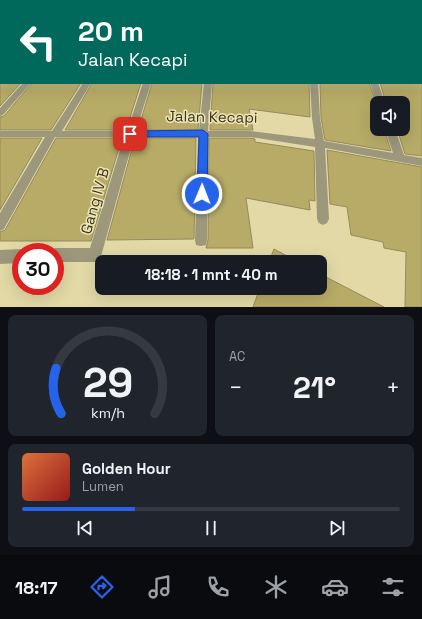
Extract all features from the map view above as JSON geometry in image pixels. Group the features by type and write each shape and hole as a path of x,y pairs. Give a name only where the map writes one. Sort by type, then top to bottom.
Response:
{"street":[{"path":"0,113 26,84"},
{"path":"0,225 53,134 86,84"},
{"name":"Gang IV B","path":"64,255 95,255 130,134 147,84"},
{"path":"201,240 203,134 208,84"},
{"path":"314,84 316,118 320,144 323,219"},
{"path":"374,84 379,96"},
{"name":"Jalan Kecapi","path":"0,134 203,134 271,136 422,162"},
{"path":"392,136 400,158"},
{"path":"0,257 12,256"}],"building":[{"path":"0,84 20,84 0,106"},
{"path":"31,84 80,84 51,130 0,130 0,117 4,116"},
{"path":"91,84 141,84 126,130 65,130"},
{"path":"152,84 202,84 198,130 138,130"},
{"path":"213,84 309,84 310,117 249,109 253,130 210,130"},
{"path":"320,84 369,84 374,96 370,96 370,136 386,136 391,151 325,140 321,118"},
{"path":"380,84 422,84 422,156 405,154 399,136 410,136 410,96 384,96"},
{"path":"0,138 42,138 0,210"},
{"path":"56,138 122,138 91,241 0,241 0,232 5,230"},
{"path":"135,138 196,138 194,239 107,240"},
{"path":"209,138 250,138 255,139 255,142 314,151 315,201 309,200 310,210 246,198 253,248 206,248 208,240"},
{"path":"327,150 422,167 422,307 405,307 406,252 384,248 383,242 351,235 347,207 330,204"},
{"path":"274,249 285,255 272,255"},
{"path":"327,278 384,307 253,307 257,295 327,295"}],"route":[{"path":"130,134 203,134 202,194"}]}
